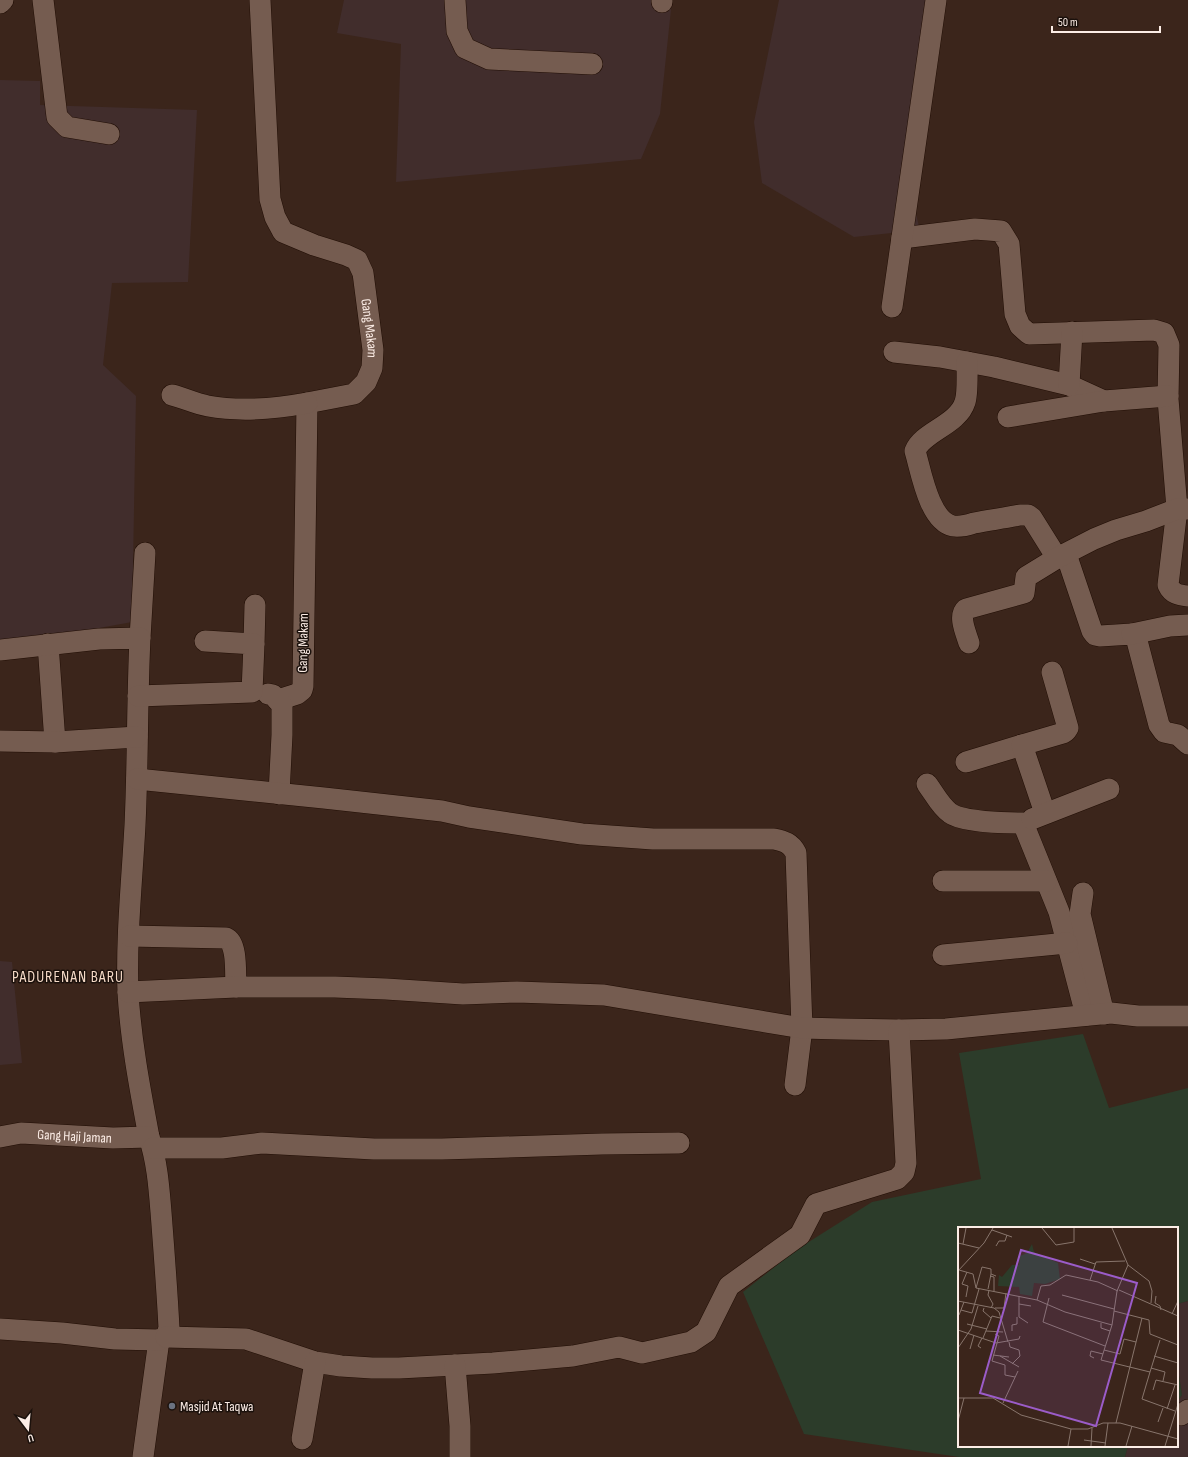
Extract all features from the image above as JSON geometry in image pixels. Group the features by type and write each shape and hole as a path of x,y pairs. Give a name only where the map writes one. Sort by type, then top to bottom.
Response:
{"street":[{"path":"0,3 3,0"},
{"path":"43,0 57,118 67,127 109,134"},
{"name":"Gang Makam","path":"260,0 270,199 275,217 280,229 286,234 314,245 346,254 357,260 363,273 373,350 372,368 366,382 354,394 307,403 303,686 302,690 298,693 278,700"},
{"path":"455,0 457,31 465,48 489,59 592,64"},
{"path":"892,307 936,0"},
{"path":"902,238 975,229 1001,231 1009,244 1016,314 1020,326 1029,334 1154,330 1164,333 1170,345 1168,396 1182,509 1168,585 1170,590 1178,595 1188,596"},
{"path":"1069,385 1072,332"},
{"path":"894,352 940,357 994,367 1069,385 1104,401"},
{"path":"967,362 965,402 961,409 950,421 919,443 915,451 929,500 941,520 952,526 963,526 1020,515 1028,515 1032,518 1061,556 1095,635 1132,634 1170,626 1188,625"},
{"path":"172,395 207,406 252,410 279,408 307,403"},
{"path":"1008,417 1104,401 1168,396"},
{"path":"969,643 962,617 964,610 1024,593 1026,577 1061,556 1111,532 1182,509"},
{"path":"143,1457 163,1338 169,1328 165,1255 158,1184 135,1058 128,992 129,936 137,779 136,737 145,553"},
{"path":"252,692 255,604"},
{"path":"1132,634 1136,637 1159,725 1164,732 1178,735 1188,744"},
{"path":"0,650 99,638 140,638"},
{"path":"205,641 254,644"},
{"path":"48,644 55,742"},
{"path":"966,762 1066,731 1068,728 1052,672"},
{"path":"138,696 252,692 273,695 282,705 279,794"},
{"path":"0,742 55,742 136,737"},
{"path":"1022,745 1045,813"},
{"path":"137,779 442,812 582,834 653,839 785,841 793,847 796,853 802,1028 795,1086"},
{"path":"927,784 946,809 958,817 970,820 1023,823 1045,813 1109,790"},
{"path":"1023,823 1059,912 1067,943 1095,1015"},
{"path":"943,881 1046,881"},
{"path":"1083,893 1080,914 1095,1015"},
{"path":"129,936 230,939 234,946 236,987"},
{"path":"943,955 1067,943"},
{"path":"128,992 236,987 386,988 463,994 516,992 604,995 802,1028 899,1030 946,1029 1111,1013 1138,1016 1188,1016"},
{"path":"0,1329 62,1333 115,1339 246,1339 315,1362 341,1366 372,1368 455,1365 573,1356 619,1348 642,1353 691,1342 706,1332 729,1286 800,1235 816,1204 898,1178 904,1172 906,1162 899,1030"},
{"name":"Gang Haji Jaman","path":"0,1137 21,1133 113,1138 151,1143 222,1148 262,1143 374,1149 442,1149 679,1143"},
{"path":"302,1439 315,1362"},
{"path":"455,1365 460,1426 460,1457"}],"shaded area":[{"path":"344,0 672,0 660,114 641,159 396,182 401,44 337,33"},
{"path":"779,0 944,0 907,179 920,230 854,237 762,183 754,122"},
{"path":"0,80 40,81 40,105 197,110 188,282 112,283 103,365 136,396 132,622 0,646"},
{"path":"0,961 12,962 22,1063 0,1065"},
{"path":"1188,1301 1188,1457 1125,1457 1128,1447 1178,1447 1178,1401 1182,1395 1178,1369 1178,1304"}],"green space":[{"path":"1083,1034 1109,1108 1188,1088 1188,1301 1178,1304 1178,1227 958,1227 958,1447 1128,1447 1125,1457 959,1457 804,1434 743,1292 796,1250 872,1202 981,1179 959,1053"},
{"path":"1178,1369 1182,1395 1178,1401"}],"place":[{"name":"Masjid At Taqwa","path":"172,1406"}],"district":[{"name":"PADURENAN BARU","path":"68,977"}]}
